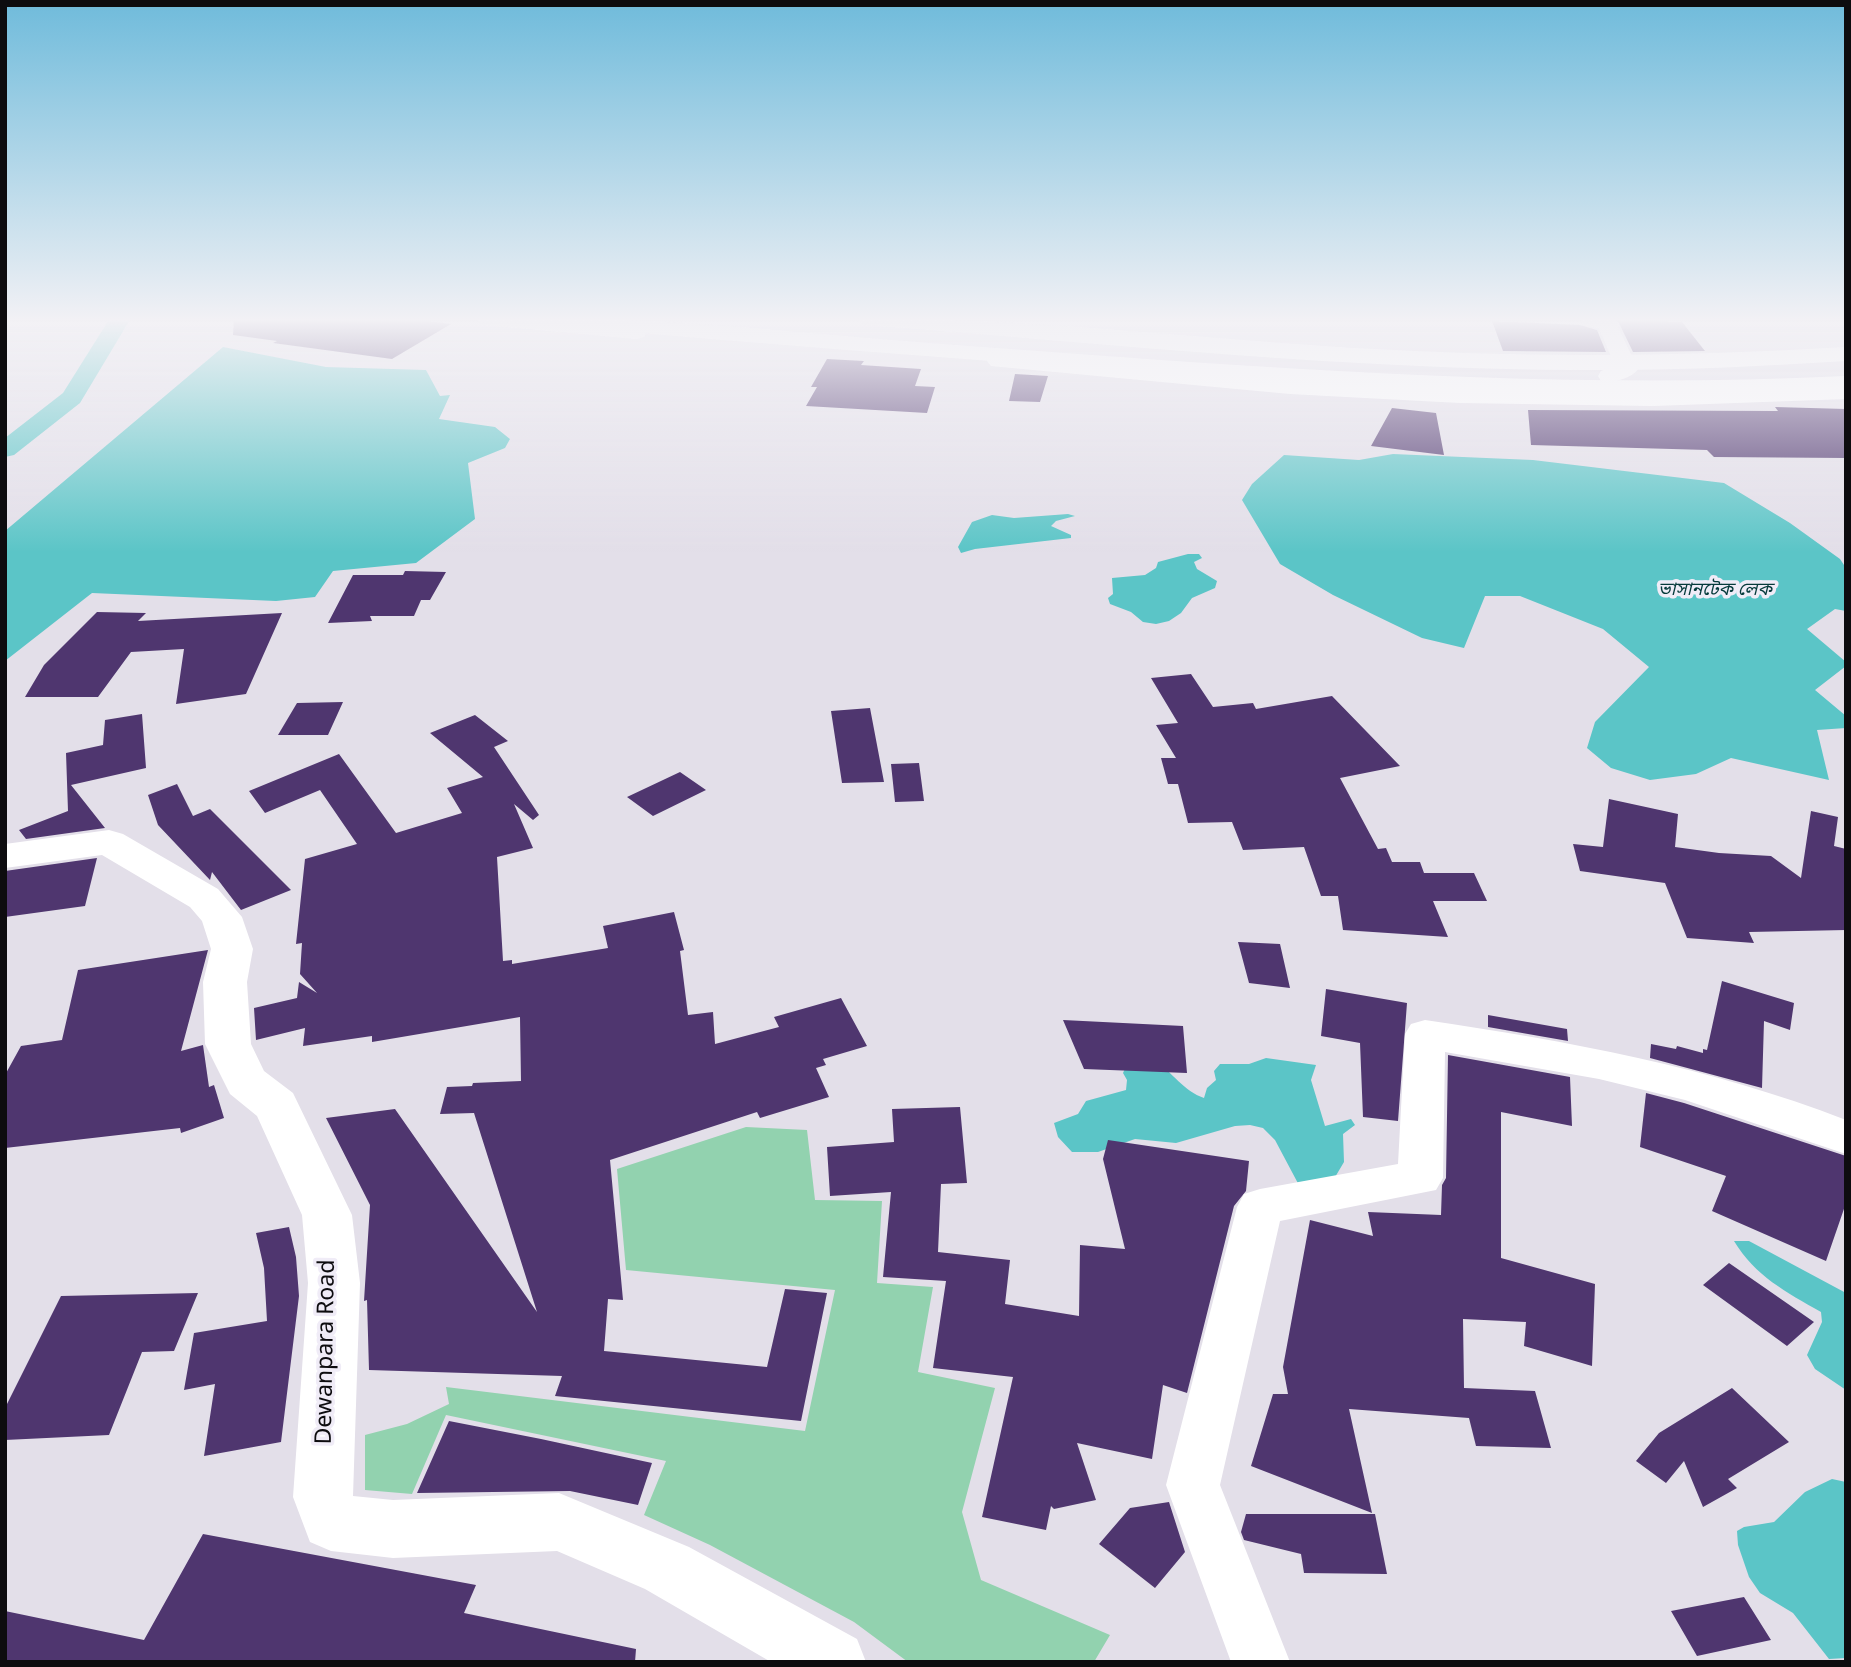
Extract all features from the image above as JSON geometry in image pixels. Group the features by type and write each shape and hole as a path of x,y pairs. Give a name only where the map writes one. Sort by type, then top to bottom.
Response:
{"main road":[{"path":"1450,396 1631,401 1791,396"},
{"name":"Dewanpara Road","path":"5,856 109,842 204,898 220,916 232,949 225,982 228,1044 246,1082 276,1104 327,1215 334,1283 323,1497 331,1522 393,1529 559,1522 667,1569 834,1662"}],"street":[{"path":"1261,1662 1193,1485 1261,1207 1420,1178 1424,1034 1577,1058 1658,1076 1717,1092 1846,1138"}],"green space":[{"path":"746,1127 807,1130 815,1200 882,1201 877,1283 933,1287 918,1372 995,1388 962,1512 981,1580 1110,1635 1094,1662 908,1662 854,1622 710,1545 644,1515 666,1461 446,1415 412,1494 365,1490 365,1435 407,1424 449,1404 446,1387 805,1431 835,1290 626,1270 617,1169"}],"water":[{"path":"165,396 450,396 439,419 495,427 510,439 505,448 468,463 475,519 416,563 333,571 315,597 276,601 92,593 5,661 5,531"},
{"name":"ভাসানটেক লেক","path":"1393,454 1533,460 1724,483 1790,523 1840,559 1846,568 1846,611 1835,609 1807,629 1846,662 1846,666 1815,690 1846,716 1846,728 1817,730 1829,780 1731,758 1696,774 1650,780 1611,768 1587,748 1595,722 1649,667 1603,629 1520,596 1485,596 1464,648 1422,638 1333,595 1280,564 1242,500 1252,484 1284,455 1359,460"},
{"path":"1068,514 1075,516 1056,521 1051,526 1071,535 1071,538 961,553 958,547 972,522 992,515 1014,518"},
{"path":"1188,554 1199,554 1202,558 1194,562 1197,569 1217,581 1215,588 1192,598 1181,613 1169,621 1156,624 1143,622 1131,612 1110,604 1108,598 1113,594 1112,578 1145,575 1156,568 1158,562"},
{"path":"1266,1058 1316,1065 1311,1080 1325,1126 1351,1119 1355,1125 1343,1134 1344,1162 1328,1189 1301,1189 1275,1140 1263,1128 1250,1125 1235,1126 1176,1143 1135,1139 1098,1152 1072,1152 1058,1137 1054,1123 1078,1114 1086,1101 1126,1090 1127,1080 1123,1073 1128,1062 1156,1060 1184,1086 1204,1098 1207,1088 1216,1080 1214,1071 1220,1064 1249,1064"},
{"path":"1734,1241 1749,1241 1846,1293 1846,1390 1815,1369 1807,1355 1822,1322 1821,1312 1762,1274"},
{"path":"1832,1479 1846,1482 1846,1658 1829,1659 1793,1613 1760,1593 1749,1577 1738,1545 1737,1531 1744,1527 1774,1522 1805,1492"}],"building":[{"path":"812,396 932,396 927,413 806,406"},
{"path":"1010,396 1042,396 1040,402 1009,401"},
{"path":"1775,407 1846,409 1846,458 1714,457 1707,450 1531,445 1528,410 1778,411"},
{"path":"1392,408 1436,413 1444,455 1371,446"},
{"path":"405,571 446,572 430,600 421,600 414,616 370,616 372,621 328,623 353,575 403,575"},
{"path":"97,612 146,613 138,621 282,613 246,694 176,704 184,649 131,652 98,697 25,697 44,665"},
{"path":"1191,674 1213,707 1253,703 1256,709 1332,696 1400,766 1340,778 1378,849 1386,848 1392,862 1420,862 1424,873 1474,873 1487,901 1433,901 1448,937 1343,930 1338,896 1321,896 1304,847 1243,850 1232,822 1188,823 1178,784 1168,784 1161,758 1176,758 1156,725 1178,723 1151,678"},
{"path":"343,702 328,735 278,735 297,703"},
{"path":"870,708 884,782 842,783 831,711"},
{"path":"142,714 146,768 71,785 105,828 26,839 19,830 68,811 66,753 103,745 105,720"},
{"path":"475,715 508,741 494,747 539,815 533,820 514,804 533,848 497,857 503,961 512,960 512,964 608,948 603,926 674,912 684,950 680,951 688,1015 713,1012 715,1044 779,1027 774,1017 841,998 867,1046 823,1059 826,1065 816,1068 829,1097 760,1118 757,1112 610,1160 623,1300 608,1299 604,1351 767,1367 785,1289 827,1293 801,1421 555,1396 562,1376 369,1370 367,1300 364,1301 370,1205 326,1118 395,1109 537,1312 474,1113 440,1114 447,1087 521,1081 520,1017 372,1042 372,1036 303,1046 305,1028 256,1040 254,1008 297,998 299,982 317,993 300,974 302,943 296,944 305,859 357,844 320,790 265,813 249,791 339,754 396,833 462,813 447,788 483,777 430,733"},
{"path":"919,763 924,801 895,802 891,764"},
{"path":"680,772 706,790 653,816 627,797"},
{"path":"177,784 193,816 210,809 291,890 241,910 212,872 210,880 158,825 148,795"},
{"path":"1609,799 1678,814 1675,847 1771,856 1801,878 1811,811 1838,817 1834,846 1846,849 1846,930 1749,932 1754,943 1687,938 1665,883 1580,871 1573,844 1603,847"},
{"path":"97,858 85,906 5,917 5,871"},
{"path":"1238,942 1280,944 1290,988 1249,983"},
{"path":"208,950 181,1051 203,1045 209,1087 214,1085 224,1118 181,1133 180,1128 5,1148 5,1075 21,1046 62,1040 78,970"},
{"path":"1722,981 1794,1003 1790,1030 1764,1021 1762,1088 1650,1058 1651,1044 1676,1049 1677,1046 1703,1053 1703,1049 1707,1050"},
{"path":"1326,989 1407,1003 1398,1121 1363,1117 1360,1043 1321,1036"},
{"path":"1488,1015 1567,1029 1568,1041 1488,1027"},
{"path":"1063,1020 1183,1026 1187,1073 1084,1069"},
{"path":"1448,1055 1570,1077 1572,1126 1501,1112 1501,1258 1595,1284 1592,1366 1524,1346 1526,1322 1463,1319 1464,1388 1535,1391 1551,1448 1476,1446 1469,1418 1349,1409 1372,1513 1251,1466 1273,1394 1288,1394 1283,1367 1310,1220 1373,1236 1368,1212 1441,1215 1442,1185 1446,1178"},
{"path":"1646,1093 1846,1156 1846,1203 1826,1261 1712,1211 1726,1176 1640,1147"},
{"path":"960,1107 967,1183 941,1184 938,1252 1010,1260 1005,1304 1079,1316 1080,1245 1125,1249 1103,1159 1108,1140 1249,1161 1246,1191 1234,1206 1187,1393 1163,1385 1152,1459 1077,1443 1096,1500 1054,1509 1051,1506 1046,1530 982,1517 1013,1377 933,1368 946,1281 883,1277 891,1192 830,1196 827,1147 894,1142 892,1109"},
{"path":"289,1227 296,1257 299,1296 281,1442 204,1456 215,1384 184,1390 194,1333 267,1321 264,1268 256,1233"},
{"path":"1729,1263 1814,1322 1787,1346 1703,1285"},
{"path":"198,1293 174,1351 142,1352 109,1435 5,1440 5,1408 61,1296"},
{"path":"1732,1388 1789,1442 1728,1479 1737,1488 1703,1507 1684,1461 1666,1483 1636,1461 1659,1433"},
{"path":"449,1421 652,1463 638,1505 570,1491 417,1493"},
{"path":"1169,1502 1185,1552 1155,1588 1099,1544 1130,1508"},
{"path":"1246,1514 1375,1514 1387,1574 1304,1573 1301,1554 1244,1540 1241,1532"},
{"path":"203,1534 476,1585 464,1613 636,1649 635,1662 5,1662 5,1611 144,1640"},
{"path":"1744,1597 1771,1640 1697,1656 1671,1611"}],"waterway":[{"path":"5,450 73,396"}]}
